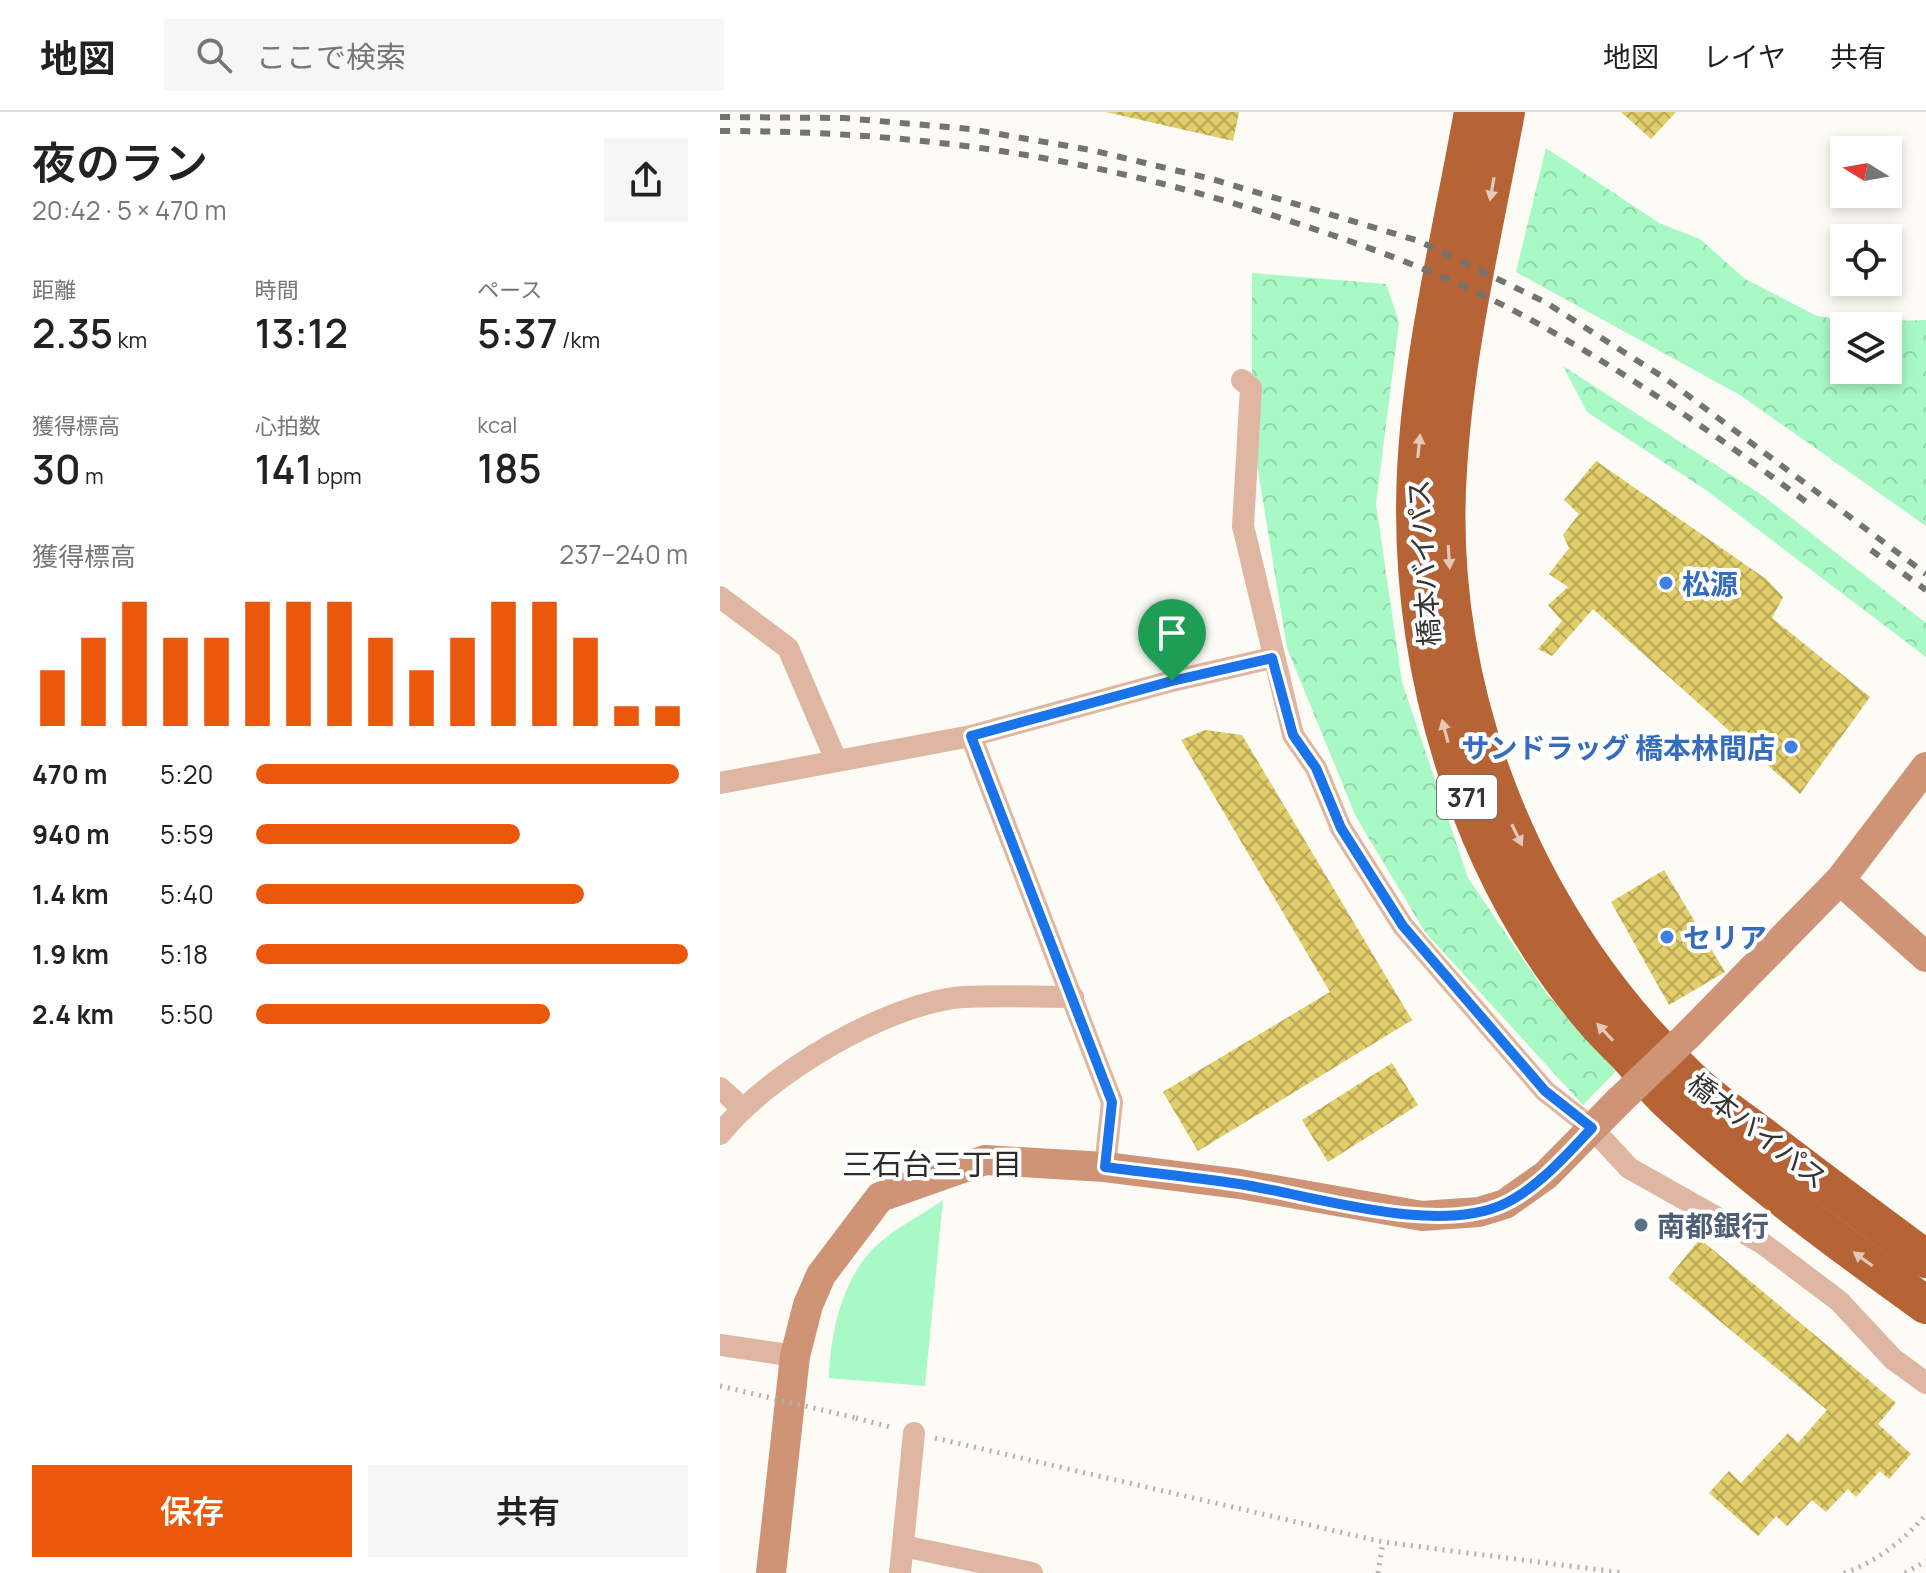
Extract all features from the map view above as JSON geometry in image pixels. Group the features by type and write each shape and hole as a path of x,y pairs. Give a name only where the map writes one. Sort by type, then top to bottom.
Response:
{"highway":[{"name":"橋本バイパス","path":"1473,112 1433,335 1416,484 1421,612 1443,722 1463,788 1522,919 1588,1014 1665,1099 1812,1223 1926,1305"},
{"name":"橋本バイパス","path":"1506,112 1452,411 1447,474 1452,604 1475,725 1492,776 1515,832 1549,896 1617,1001 1692,1081 1926,1259"}],"street":[{"path":"1242,380 1251,388 1243,526 1272,658 1293,735 1316,768 1341,828 1403,926 1545,1091 1592,1128 1629,1168 1762,1243 1826,1292 1893,1359 1926,1383"},
{"path":"720,597 788,648 836,760"},
{"path":"720,783 971,736 1172,681 1272,658"},
{"path":"971,736 1112,1102 1105,1167"},
{"path":"771,1573 795,1356 808,1305 821,1275 880,1197 985,1160 1105,1167 1240,1184 1444,1217 1479,1212 1505,1204 1546,1175 1840,880 1926,767"},
{"path":"1840,880 1926,957"},
{"path":"720,1134 741,1107 806,1059 889,1016 960,997 1073,997"},
{"path":"720,1088 741,1107"},
{"path":"720,1345 795,1356"},
{"path":"900,1573 914,1433"},
{"path":"903,1546 1032,1573"}],"path":[{"path":"720,1386 1383,1542 1624,1573"},
{"path":"1844,1573 1861,1567 1913,1529 1926,1514"},
{"path":"1378,1573 1383,1542"},
{"path":"1905,1573 1926,1561"}],"green space":[{"path":"1546,148 1659,223 1700,239 1745,279 1817,316 1830,318 1830,384 1902,384 1902,321 1926,320 1926,526 1740,395 1516,272"},
{"path":"1252,273 1386,284 1399,322 1376,504 1402,682 1468,878 1546,993 1616,1071 1583,1105 1425,932 1356,817 1287,648 1252,434"},
{"path":"1563,366 1762,495 1926,623 1926,657 1706,490 1587,412"},
{"path":"943,1200 925,1386 829,1378 835,1325 854,1274 883,1239"}],"building":[{"path":"1106,112 1239,112 1233,141"},
{"path":"1621,112 1676,112 1651,139"},
{"name":"松源","path":"1596,461 1766,579 1783,597 1772,618 1870,697 1800,794 1593,609 1552,656 1538,649 1562,621 1548,605 1568,587 1549,574 1569,548 1563,535 1579,514 1564,500"},
{"path":"1205,730 1242,735 1412,1020 1198,1151 1163,1092 1330,992 1181,740"},
{"name":"セリア","path":"1664,870 1725,972 1669,1005 1611,902"},
{"path":"1392,1063 1418,1105 1328,1162 1302,1120"},
{"path":"1700,1239 1896,1403 1878,1424 1911,1454 1889,1479 1880,1471 1856,1497 1848,1489 1826,1512 1812,1500 1787,1526 1776,1516 1758,1536 1709,1493 1729,1471 1741,1483 1788,1433 1798,1443 1827,1410 1668,1278"}],"railway":[{"path":"720,117 844,118 970,129 1091,150 1212,179 1419,241 1545,302 1666,379 1926,574"},
{"path":"720,131 871,136 1015,153 1157,182 1333,235 1455,282 1542,326 1680,412 1813,507"},
{"path":"1871,550 1926,590"}],"place":[{"name":"松源","path":"1666,583"},
{"name":"サンドラッグ 橋本林間店","path":"1791,747"},
{"name":"セリア","path":"1667,937"},
{"name":"南都銀行","path":"1641,1225"}],"district":[{"name":"三石台三丁目","path":"932,1163"}],"route":[{"path":"1272,658 1293,735 1316,768 1341,828 1403,926 1545,1091 1592,1128 1546,1175 1505,1204 1479,1212 1444,1217 1422,1216 1240,1184 1105,1167 1112,1102 971,736 1172,681 1272,658"}]}
